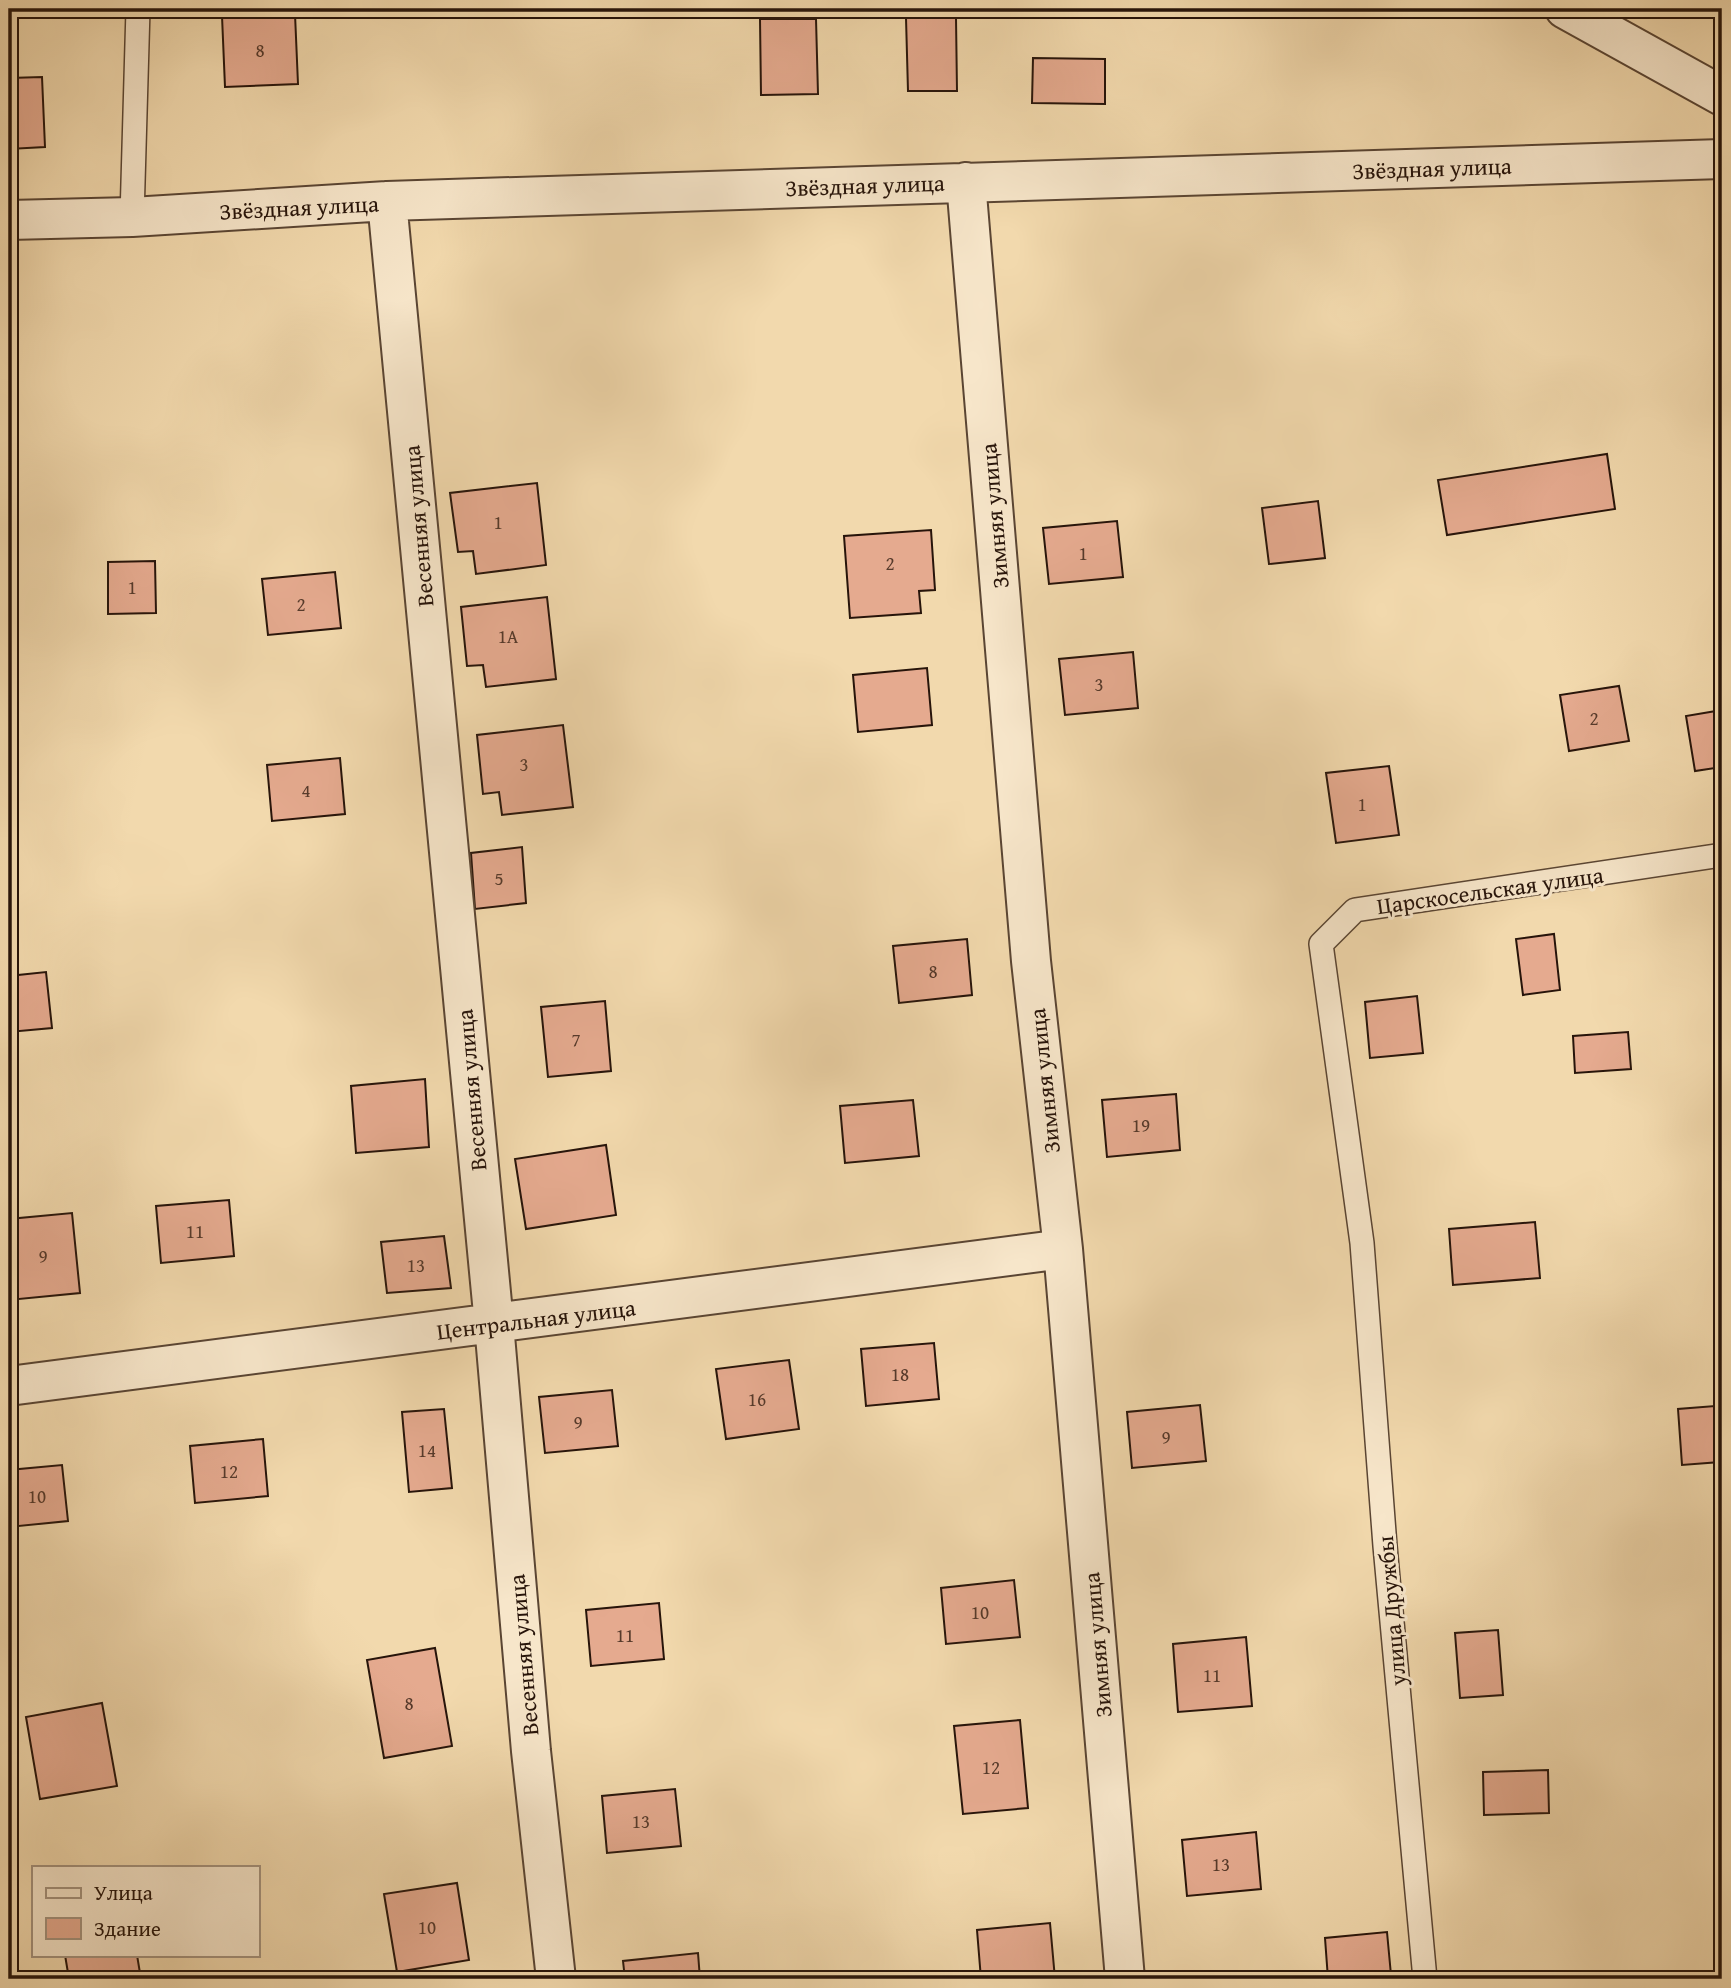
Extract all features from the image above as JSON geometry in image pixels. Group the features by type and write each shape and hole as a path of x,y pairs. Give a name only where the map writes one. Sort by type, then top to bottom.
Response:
{"street":[{"path":"1565,9 1722,96"},
{"name":"Звёздная улица","path":"9,219 132,217 387,201 1722,159"},
{"name":"Зимняя улица","path":"966,182 1031,961 1063,1250 1125,1979"},
{"name":"Весенняя улица","path":"387,201 494,1324 531,1751 556,1979"},
{"name":"Центральная улица","path":"9,1385 1063,1250"}],"lane":[{"path":"132,217 138,9"},
{"name":"Царскосельская улица","path":"1362,1243 1321,944 1355,910 1722,855"},
{"name":"улица Дружбы","path":"1362,1243 1385,1546 1425,1979"}],"building":[{"path":"9,9 45,9 45,11 9,12"},
{"path":"295,14 298,84 225,87 222,16"},
{"path":"906,18 956,18 957,91 908,91"},
{"path":"760,19 816,19 818,94 761,95"},
{"path":"1033,58 1105,59 1105,104 1032,103"},
{"path":"42,77 45,147 9,149 9,78"},
{"path":"1607,454 1615,509 1447,535 1438,480"},
{"path":"537,483 546,565 476,574 473,551 458,552 450,493"},
{"path":"1318,501 1325,558 1269,564 1262,508"},
{"path":"1117,521 1123,577 1049,584 1043,528"},
{"path":"931,530 935,590 919,591 921,613 850,618 844,536"},
{"path":"155,561 156,613 108,614 108,562"},
{"path":"335,572 341,628 268,635 262,579"},
{"path":"547,597 556,679 486,687 483,665 467,666 461,607"},
{"path":"1133,652 1138,708 1065,715 1059,659"},
{"path":"927,668 932,725 858,732 853,675"},
{"path":"1619,686 1629,741 1569,751 1560,695"},
{"path":"1722,710 1722,767 1695,771 1686,716"},
{"path":"563,725 573,807 502,815 499,792 483,794 477,735"},
{"path":"340,758 345,814 272,821 267,765"},
{"path":"1389,766 1399,835 1336,843 1326,773"},
{"path":"522,847 526,903 475,909 471,853"},
{"path":"1554,934 1560,990 1523,995 1516,939"},
{"path":"967,939 972,995 899,1003 893,946"},
{"path":"46,972 52,1028 9,1032 9,976"},
{"path":"1417,996 1423,1053 1370,1058 1365,1002"},
{"path":"605,1001 611,1071 548,1077 541,1007"},
{"path":"1628,1032 1631,1069 1575,1073 1573,1036"},
{"path":"425,1079 429,1147 356,1153 351,1086"},
{"path":"1176,1094 1180,1150 1107,1157 1102,1100"},
{"path":"913,1100 919,1156 845,1163 840,1106"},
{"path":"606,1145 616,1215 526,1229 515,1159"},
{"path":"229,1200 234,1256 161,1263 156,1206"},
{"path":"72,1213 80,1293 9,1300 9,1219"},
{"path":"1535,1222 1540,1278 1453,1285 1449,1229"},
{"path":"444,1236 451,1288 387,1293 381,1242"},
{"path":"934,1343 939,1399 866,1406 861,1349"},
{"path":"789,1360 799,1429 726,1439 716,1369"},
{"path":"612,1390 618,1446 545,1453 539,1397"},
{"path":"1200,1405 1206,1461 1132,1468 1127,1412"},
{"path":"1715,1406 1720,1462 1682,1465 1678,1409"},
{"path":"444,1409 452,1488 409,1492 402,1412"},
{"path":"263,1439 268,1496 195,1503 190,1446"},
{"path":"62,1465 68,1521 9,1527 9,1470"},
{"path":"1014,1580 1020,1637 946,1644 941,1588"},
{"path":"659,1603 664,1659 591,1666 586,1610"},
{"path":"1498,1630 1503,1695 1460,1698 1455,1633"},
{"path":"1246,1637 1252,1706 1178,1712 1173,1644"},
{"path":"435,1648 452,1746 384,1758 367,1660"},
{"path":"102,1703 117,1786 40,1799 26,1717"},
{"path":"1020,1720 1028,1808 963,1814 954,1726"},
{"path":"1548,1770 1549,1813 1484,1815 1483,1772"},
{"path":"675,1789 681,1846 607,1853 602,1796"},
{"path":"1256,1832 1261,1889 1187,1896 1182,1840"},
{"path":"457,1883 469,1960 397,1972 384,1894"},
{"path":"1050,1923 1055,1979 981,1979 977,1930"},
{"path":"1387,1932 1391,1975 1328,1979 1325,1938"},
{"path":"698,1953 700,1979 625,1979 623,1961"},
{"path":"65,1956 137,1956 141,1979 69,1979"}]}
